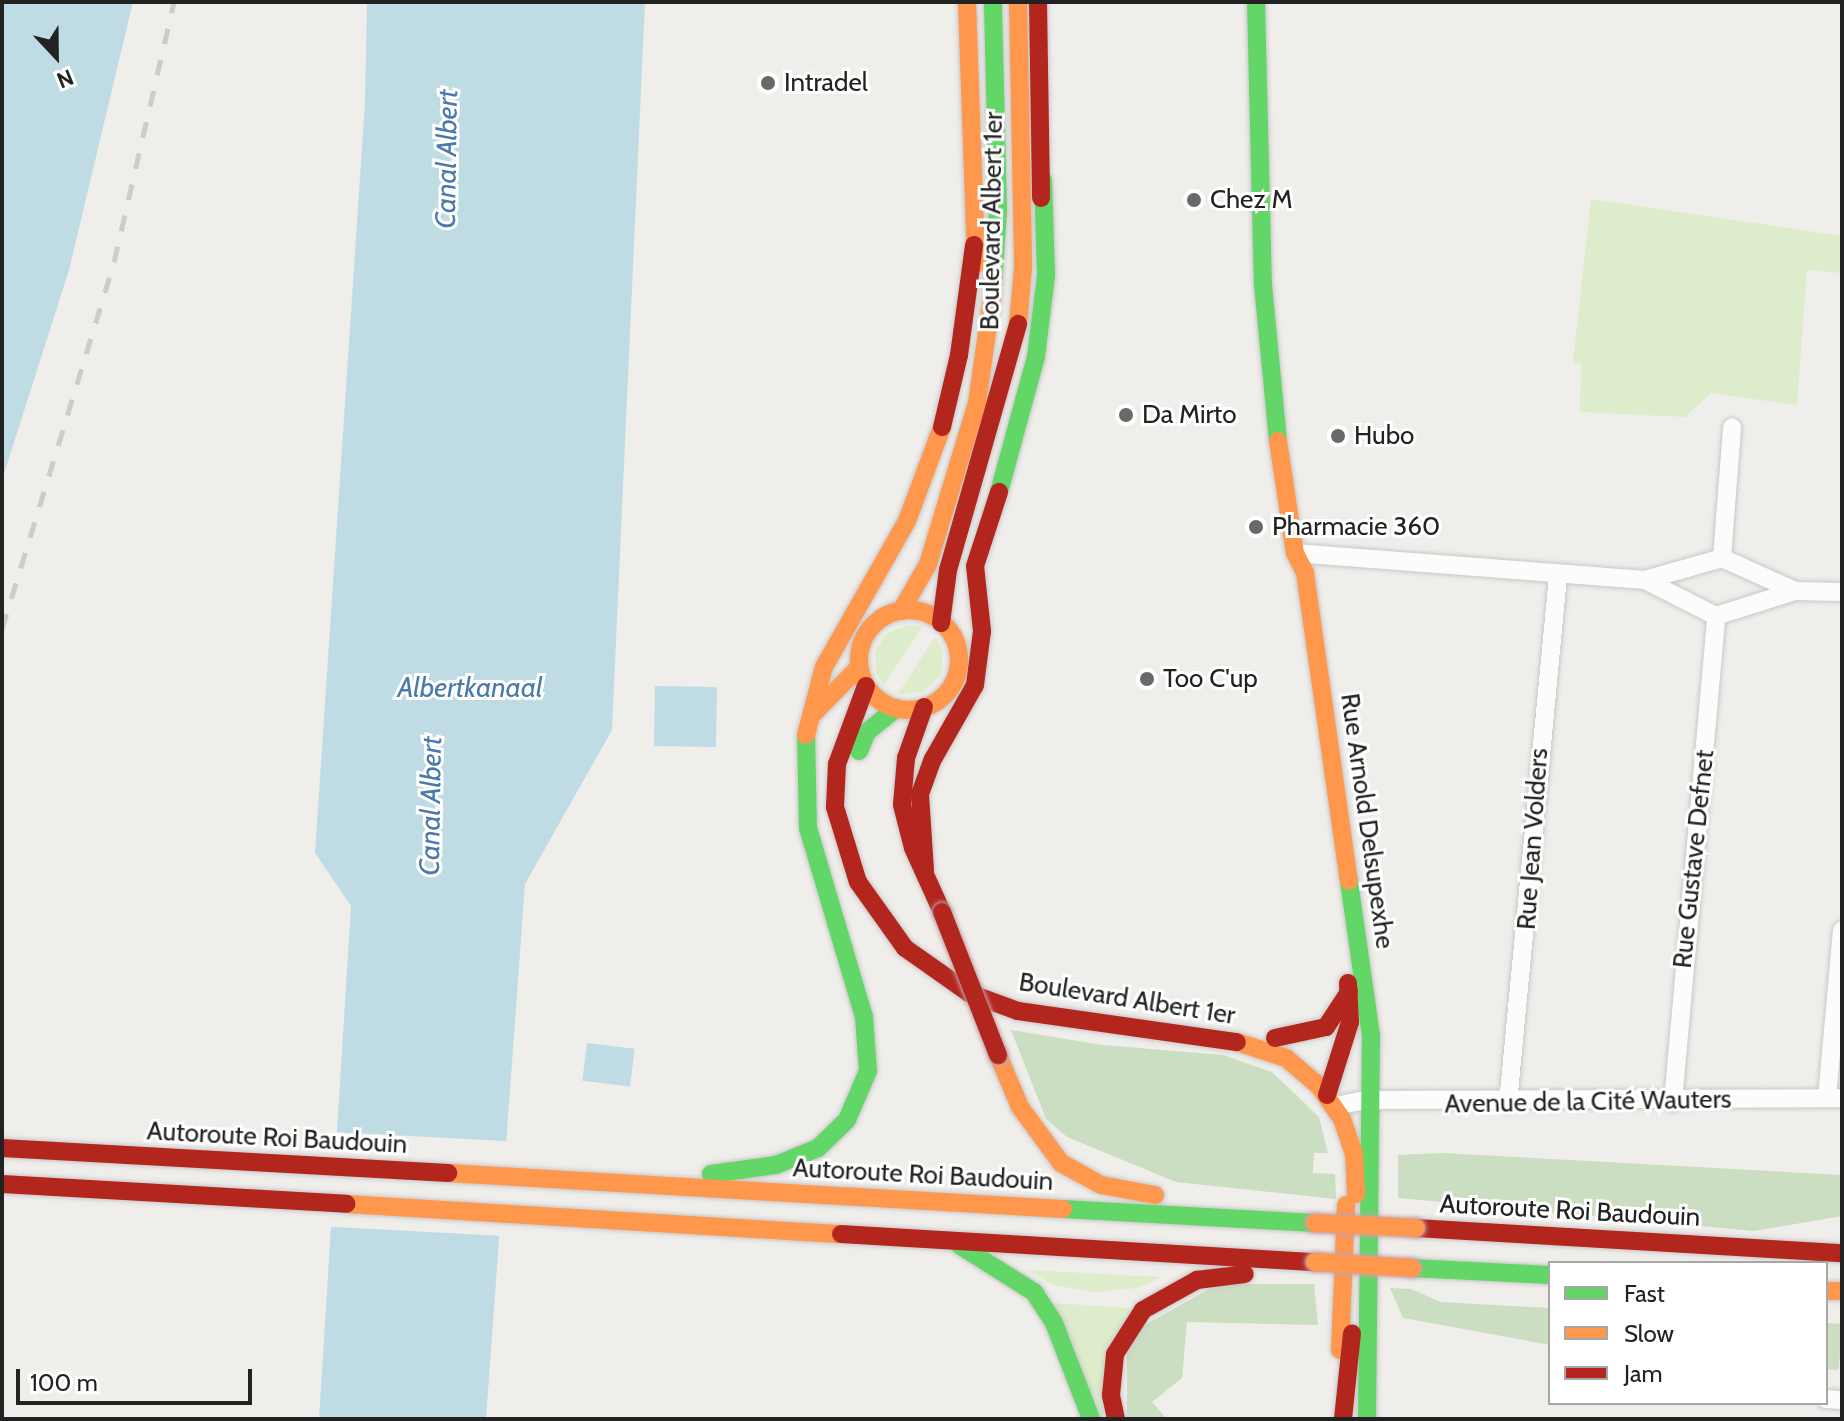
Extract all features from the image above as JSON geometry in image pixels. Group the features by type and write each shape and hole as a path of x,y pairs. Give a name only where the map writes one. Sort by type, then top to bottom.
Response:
{"main road":[{"path":"967,2 977,403"},
{"name":"Boulevard Albert 1er","path":"859,667 861,645 872,626 901,611 928,564 977,403 994,307 998,211 993,2"},
{"name":"Boulevard Albert 1er","path":"941,623 948,570 1017,341 1022,186 1018,2"},
{"path":"925,870 920,794 933,759 975,685 982,631 975,566 1016,442 1036,357 1046,275 1038,2"},
{"name":"Rue Arnold Delsupexhe","path":"1256,2 1268,361 1295,553 1305,573 1370,1024 1374,1101 1370,1195"},
{"path":"1017,341 1029,305 1043,180"},
{"path":"673,1187 717,1172 800,1158 832,1137 863,1090 868,1047 864,1017 806,816 802,757 824,667 907,521 943,423 959,355 974,245"},
{"name":"Rue Arnold Delsupexhe","path":"1295,553 1289,563 1349,992 1350,1022 1335,1096"},
{"path":"809,719 859,667 866,686 897,708 924,707 946,693 957,670 956,644 941,623 922,612 901,611"},
{"name":"Boulevard Albert 1er","path":"866,686 837,764 835,807 850,865 885,925 916,959 969,993 1018,1011 1265,1049 1309,1075 1335,1096"},
{"path":"924,707 901,792 907,832 998,1055 1039,1138 1080,1177 1125,1192 1210,1201 1224,1218"},
{"name":"Boulevard Albert 1er","path":"897,708 876,723 863,741 853,781 854,814 880,887 925,944 959,969 1019,994 1275,1038 1335,1096"},
{"path":"1275,1038 1326,1027 1349,992"},
{"path":"1124,1028 1257,1060 1297,1085 1328,1121 1346,1185 1343,1419"},
{"path":"1335,1096 1361,1145 1370,1195 1367,1419"},
{"path":"1332,1419 1343,1375 1357,1178 1350,1141 1335,1096"},
{"name":"Autoroute Roi Baudouin","path":"2,1148 1842,1253"},
{"path":"2,1184 1548,1275"},
{"path":"952,1241 1034,1292 1054,1323 1091,1419"},
{"path":"1116,1419 1111,1395 1115,1354 1131,1325 1156,1299 1197,1280 1223,1274 1277,1275 1315,1262"}],"street":[{"path":"1722,558 1732,427"},
{"path":"1295,553 1558,576 1645,580 1722,558 1795,591"},
{"name":"Rue Jean Volders","path":"1508,1103 1558,576"},
{"path":"1645,580 1716,616 1795,591 1842,592"},
{"name":"Rue Gustave Defnet","path":"1673,1102 1716,616"},
{"path":"1835,1098 1842,931"},
{"name":"Avenue de la Cité Wauters","path":"1335,1096 1374,1101 1508,1103 1835,1098"}],"green space":[{"path":"1591,199 1842,236 1842,273 1807,270 1797,405 1711,393 1685,417 1580,412 1581,364 1573,363"},
{"path":"908,625 922,627 884,685 876,673 875,651 887,633"},
{"path":"935,637 943,651 941,675 924,692 898,694"},
{"path":"1011,1030 1102,1045 1223,1055 1272,1072 1319,1117 1328,1153 1314,1153 1313,1173 1335,1174 1336,1199 1176,1182 1067,1137 1046,1119"},
{"path":"1442,1153 1842,1175 1842,1216 1754,1231 1398,1198 1398,1155"},
{"path":"1027,1270 1162,1277 1138,1288 1094,1292 1054,1285"},
{"path":"1218,1284 1314,1284 1318,1325 1187,1322 1182,1378 1152,1402 1167,1419 1127,1419 1127,1347 1136,1330"},
{"path":"1390,1288 1411,1289 1441,1302 1548,1308 1548,1345 1403,1318"},
{"path":"1052,1303 1130,1308 1102,1419"},
{"path":"1828,1323 1842,1324 1839,1370 1828,1369"}],"water":[{"path":"2,2 133,2 69,270 2,480"},
{"name":"Albertkanaal","path":"367,2 645,2 612,730 525,884 486,1419 319,1419 351,906 315,853 365,102"},
{"path":"655,686 717,687 716,747 654,746"},
{"path":"587,1043 635,1049 630,1087 582,1081"}],"pier":[{"path":"334,1132 510,1141 505,1236 329,1227"}],"railway":[{"path":"2,629 114,262 174,2"}],"traffic: fast":[{"path":"992,297 998,211 993,2"},
{"path":"1256,2 1263,285 1278,441"},
{"path":"999,492 1036,357 1046,275 1043,180"},
{"path":"859,751 867,732 897,708"},
{"path":"711,1174 776,1165 818,1148 847,1120 868,1071 864,1017 808,828 806,735"},
{"path":"1349,881 1371,1035 1367,1419"},
{"path":"1063,1209 1315,1223"},
{"path":"959,1245 1034,1292 1054,1323 1091,1419"},
{"path":"1412,1268 1548,1275"}],"traffic: slow":[{"path":"967,2 976,264"},
{"path":"1018,2 1023,268 1018,324"},
{"path":"901,611 928,564 977,403 992,297"},
{"path":"806,735 824,667 907,521 942,427"},
{"path":"1278,441 1295,553 1305,573 1349,881"},
{"path":"909,610 928,614 944,625 955,641 959,660 955,679 944,695 928,706 909,710 890,706 874,695 863,679 859,660 863,641 874,625 890,614 909,610"},
{"path":"814,713 859,667"},
{"path":"1237,1042 1286,1058 1319,1086 1342,1119 1354,1153 1356,1194"},
{"path":"998,1055 1020,1107 1061,1163 1101,1185 1155,1195"},
{"path":"448,1173 1063,1209"},
{"path":"346,1204 841,1234"},
{"path":"1340,1350 1346,1205"},
{"path":"1315,1223 1416,1228"},
{"path":"1315,1262 1412,1268"},
{"path":"1828,1291 1842,1291"}],"traffic: jam":[{"path":"1038,2 1041,198"},
{"path":"942,427 959,355 974,245"},
{"path":"941,623 948,570 1018,324"},
{"path":"925,870 920,794 933,759 975,685 982,631 975,566 999,492"},
{"path":"866,686 837,764 835,807 858,882 905,948 969,993 1018,1011 1237,1042"},
{"path":"924,707 906,758 902,805 913,848 942,912"},
{"path":"942,912 998,1055"},
{"path":"1327,1095 1350,1022 1348,983"},
{"path":"1275,1038 1326,1027 1349,992"},
{"path":"2,1148 448,1173"},
{"path":"2,1184 346,1204"},
{"path":"1416,1228 1842,1253"},
{"path":"841,1234 1315,1262"},
{"path":"1116,1419 1111,1395 1115,1354 1143,1310 1197,1280 1245,1274"},
{"path":"1343,1419 1352,1333"}],"place":[{"name":"Intradel","path":"768,83"},
{"name":"Chez M","path":"1194,200"},
{"name":"Da Mirto","path":"1126,415"},
{"name":"Hubo","path":"1338,436"},
{"name":"Pharmacie 360","path":"1256,527"},
{"name":"Too C'up","path":"1147,679"}],"water label":[{"name":"Canal Albert","path":"446,159"},
{"name":"Canal Albert","path":"430,806"}]}
